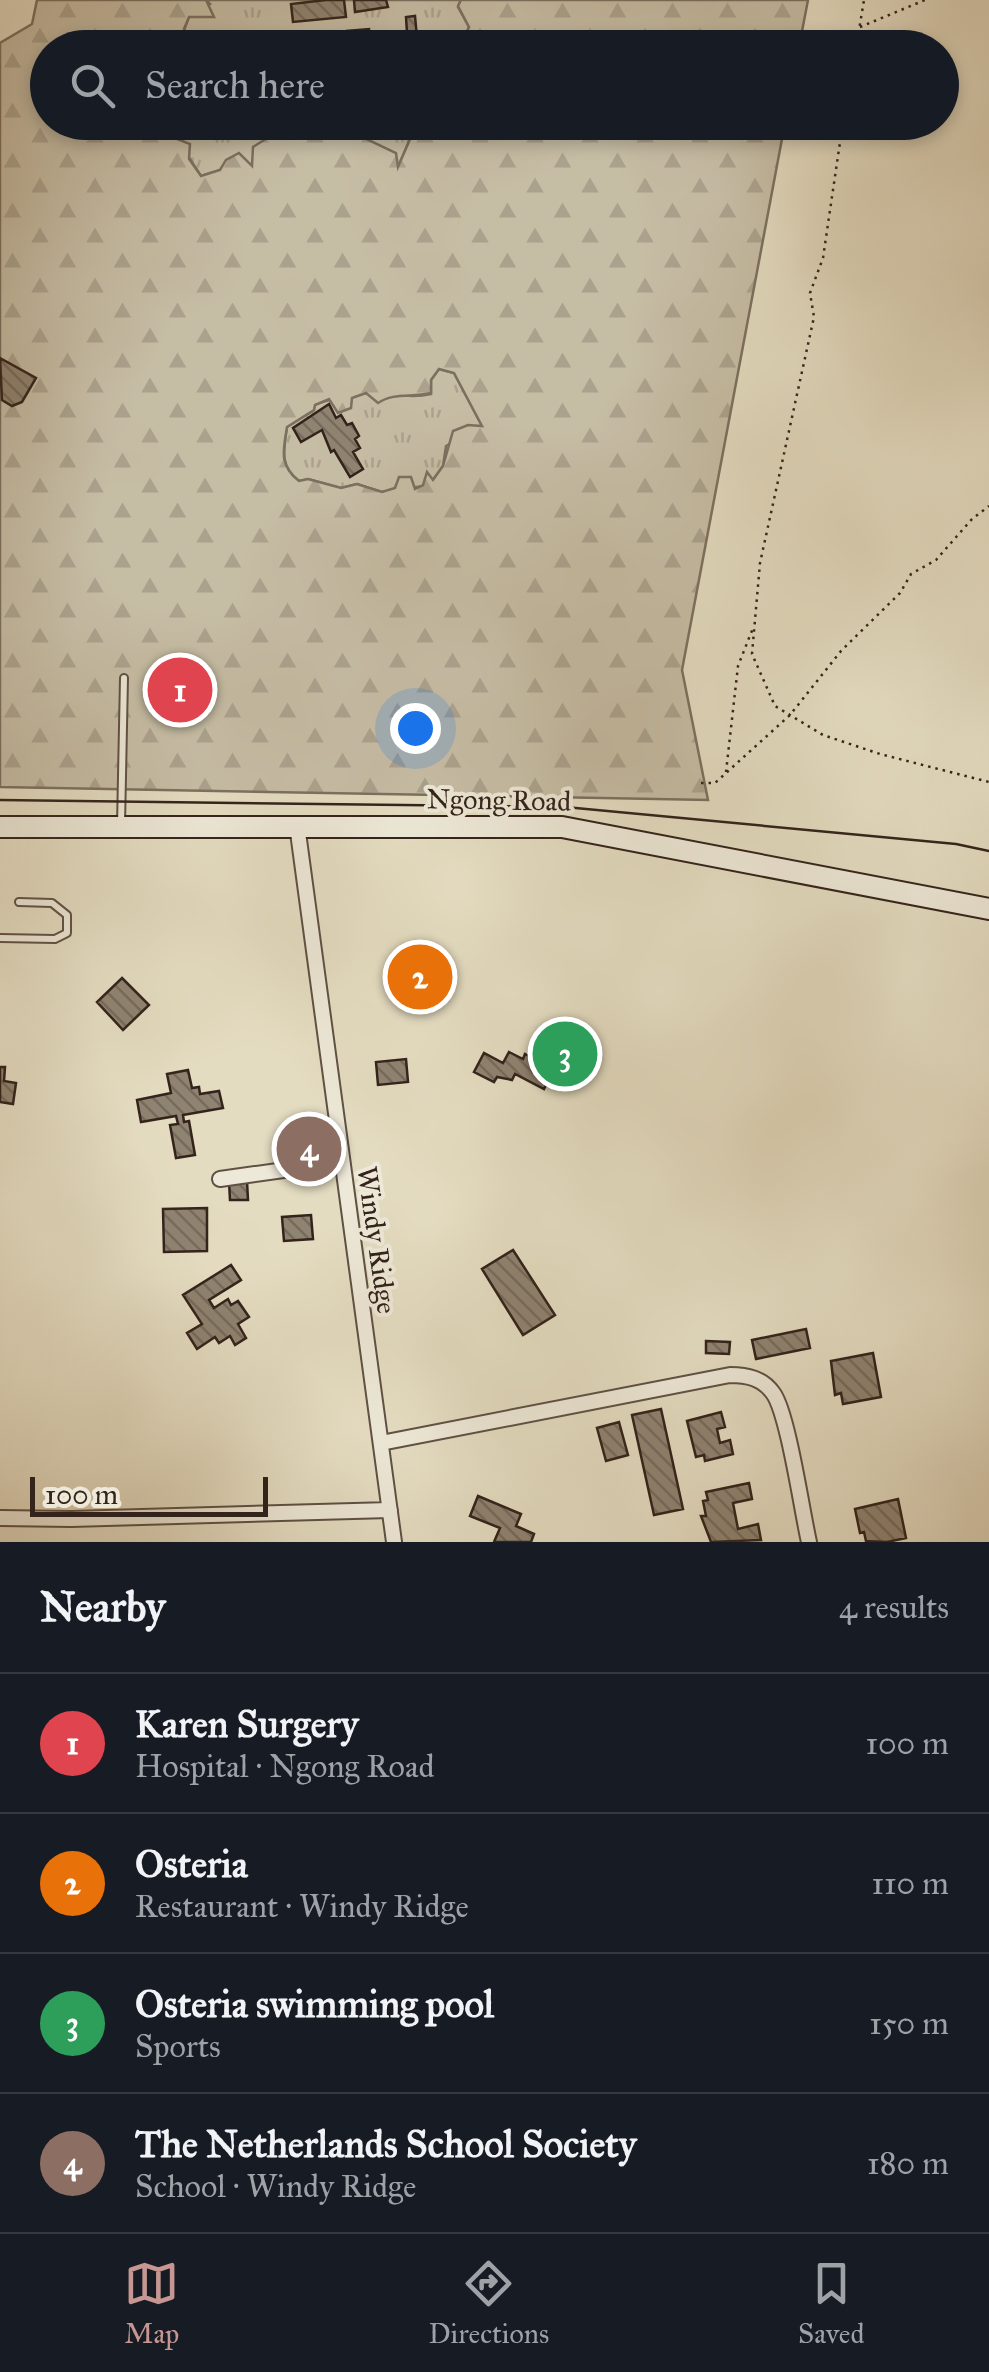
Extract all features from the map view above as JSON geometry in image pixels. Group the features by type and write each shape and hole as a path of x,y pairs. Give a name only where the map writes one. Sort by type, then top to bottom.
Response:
{"main road":[{"name":"Ngong Road","path":"0,827 506,826 594,831 989,909"}],"street":[{"name":"Windy Ridge","path":"297,826 394,1542"},
{"path":"220,1179 341,1162"},
{"path":"381,1442 746,1375 763,1383 780,1405 809,1542"},
{"path":"0,1518 390,1510"}],"lane":[{"path":"121,826 124,678"},
{"path":"0,938 56,939 67,934 67,916 52,903 20,902"}],"path":[{"path":"859,30 864,0"},
{"path":"860,27 925,0"},
{"path":"841,140 824,258 810,292 814,317 760,563 752,654 775,706 823,735 989,782"},
{"path":"701,782 715,783 790,715 842,650 900,593 911,574 936,560 972,519 989,506"},
{"path":"726,773 738,666 754,626"}],"green space":[{"path":"37,0 206,0 214,17 189,17 185,30 30,30 30,140 180,140 190,144 189,159 201,176 220,170 226,160 239,153 252,166 253,147 264,140 368,140 396,153 398,167 410,140 782,140 682,670 708,800 0,787 0,43 32,24","holes":["439,369 454,373 482,426 468,425 453,431 443,466 433,480 427,472 423,485 415,489 411,477 399,477 395,488 382,492 357,484 341,488 308,479 299,481 285,463 287,427 314,410 315,405 329,399 338,413 351,408 352,398 366,393 378,403 431,393 431,380"]},
{"path":"206,0 461,0 458,7 469,27 184,30 189,17 210,4"},
{"path":"461,0 808,0 802,30 468,30 458,6"},
{"path":"178,140 269,140 252,168 201,176"},
{"path":"365,140 410,140 397,169"},
{"path":"439,369 454,373 482,426 446,446 443,466 432,481 427,474 424,486 382,492 357,484 341,488 308,479 299,481 288,469 284,457 287,427 314,410 314,405 366,393 431,394 431,380"}],"building":[{"path":"344,0 346,17 293,22 291,4"},
{"path":"354,0 386,0 388,7 355,12"},
{"path":"415,16 416,30 407,30 406,17"},
{"path":"0,358 36,378 22,402 12,406 2,400"},
{"path":"329,404 336,418 341,415 347,425 352,423 359,436 355,439 360,448 353,452 363,469 350,477 334,450 331,452 322,430 301,442 293,428"},
{"path":"122,978 149,1005 123,1030 97,1002"},
{"path":"509,1052 523,1059 525,1054 554,1069 544,1089 515,1074 512,1080 497,1077 494,1082 474,1072 484,1053 503,1063"},
{"path":"406,1059 408,1082 378,1085 376,1062"},
{"path":"0,1067 5,1067 4,1081 16,1083 13,1104 0,1102"},
{"path":"188,1070 192,1088 199,1087 200,1094 219,1091 223,1108 183,1115 184,1122 189,1121 195,1155 176,1158 170,1125 178,1124 176,1116 141,1122 137,1100 171,1093 167,1074"},
{"path":"229,1181 247,1181 248,1200 230,1200"},
{"path":"207,1208 207,1251 164,1252 163,1209"},
{"path":"311,1215 313,1239 284,1241 282,1217"},
{"path":"513,1250 555,1315 523,1335 482,1269"},
{"path":"231,1265 241,1280 209,1300 214,1308 228,1299 231,1305 238,1301 249,1317 238,1324 246,1338 235,1345 230,1336 219,1343 215,1337 197,1349 187,1333 202,1324 183,1295"},
{"path":"806,1329 810,1348 756,1359 752,1340"},
{"path":"706,1341 730,1342 729,1354 706,1353"},
{"path":"873,1353 881,1397 843,1404 841,1393 835,1395 831,1361"},
{"path":"661,1409 683,1509 654,1515 632,1415"},
{"path":"721,1412 725,1427 717,1429 720,1443 730,1440 733,1454 705,1461 704,1455 696,1457 687,1421"},
{"path":"619,1422 628,1455 606,1461 597,1428"},
{"path":"749,1483 752,1499 733,1503 738,1529 758,1524 761,1540 711,1542 701,1516 706,1516 706,1492"},
{"path":"478,1496 521,1514 516,1526 534,1534 531,1542 494,1542 500,1528 470,1516"},
{"path":"898,1499 906,1538 866,1541 864,1532 860,1533 855,1509"}],"tram line":[{"path":"0,800 565,807 956,844 989,851"}],"place":[{"name":"Karen Surgery","path":"180,690"},
{"name":"Osteria","path":"420,977"},
{"name":"Osteria swimming pool","path":"565,1054"},
{"name":"The Netherlands School Society","path":"309,1149"}]}
